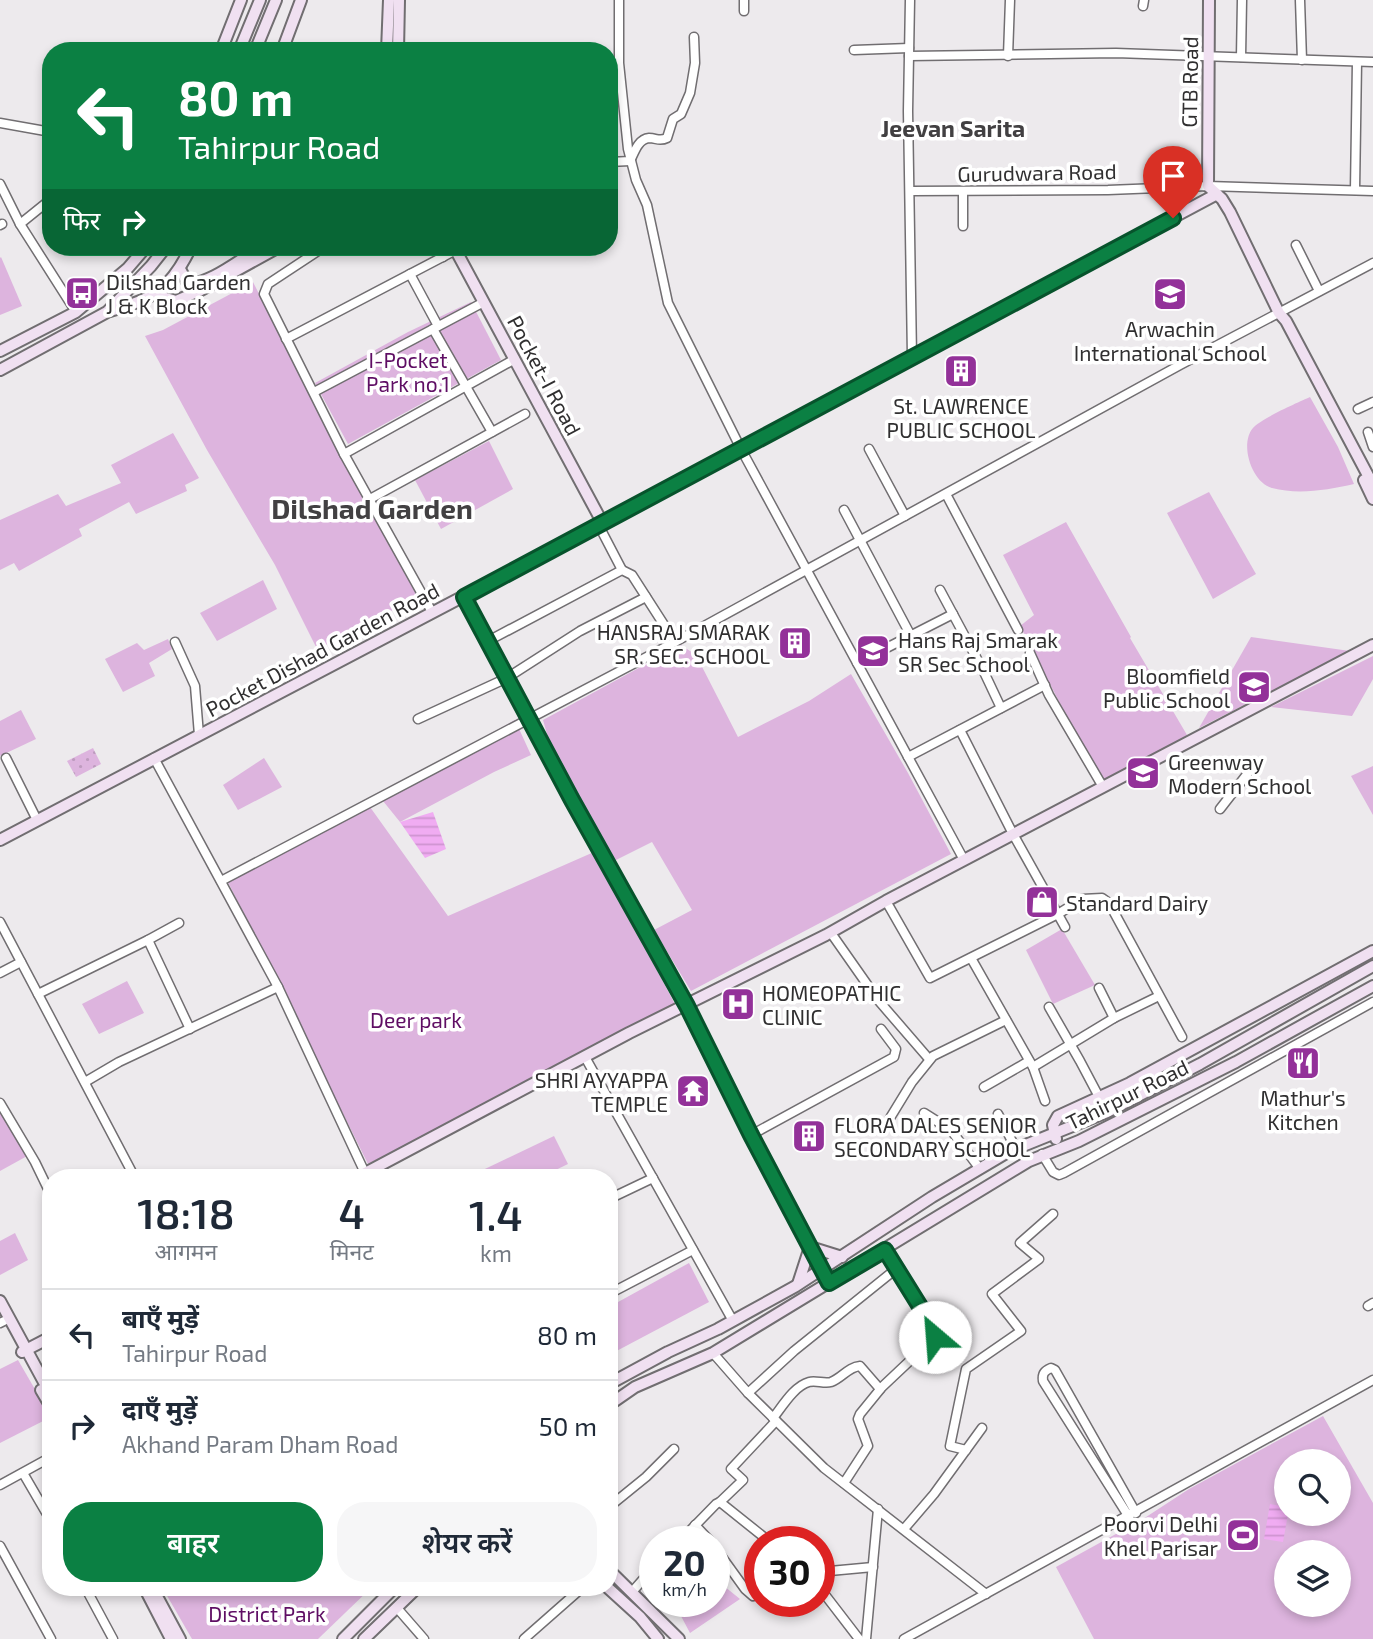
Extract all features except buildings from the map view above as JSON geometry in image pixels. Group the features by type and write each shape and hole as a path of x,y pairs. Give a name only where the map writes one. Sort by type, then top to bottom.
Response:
{"street":[{"path":"224,42 241,0"},
{"path":"243,42 260,0"},
{"path":"260,42 276,0"},
{"path":"285,42 301,0"},
{"path":"388,42 390,0"},
{"path":"398,42 399,0"},
{"path":"619,0 623,119 630,161 647,205 668,303 741,449 964,860"},
{"path":"744,0 744,11"},
{"path":"910,0 908,111 912,357"},
{"path":"1009,56 1010,0"},
{"name":"GTB Road","path":"1208,186 1209,0"},
{"path":"1241,57 1242,0"},
{"path":"1300,0 1302,60"},
{"path":"630,161 640,142 648,138 659,141 667,138 673,119 681,114 690,93 695,64 694,37"},
{"path":"855,50 1009,56 1116,53 1373,62"},
{"path":"1355,190 1357,62"},
{"path":"0,123 42,130"},
{"path":"618,162 630,161"},
{"path":"0,184 20,224 76,312"},
{"path":"1208,186 1230,212 1279,313 1280,323 1373,485"},
{"name":"Gurudwara Road","path":"911,191 1208,186 1373,191"},
{"path":"963,191 963,226"},
{"name":"Pocket Dishad Garden Road","path":"0,839 464,597 1217,194"},
{"path":"20,224 42,206"},
{"path":"1296,245 1320,291"},
{"path":"0,351 76,312 128,268 137,256"},
{"path":"107,312 159,256"},
{"path":"0,370 107,312 156,295 180,270 187,256"},
{"path":"156,295 176,301 247,256"},
{"path":"198,287 261,256"},
{"path":"310,256 268,284 264,290 266,300 344,454 432,612"},
{"name":"Pocket-I Road","path":"459,256 600,523"},
{"path":"286,339 443,257"},
{"path":"221,881 675,642 1180,365 1373,263"},
{"path":"180,270 187,282 198,287"},
{"path":"410,275 492,432"},
{"path":"314,392 484,302"},
{"path":"344,454 515,359"},
{"path":"1358,409 1373,402"},
{"path":"370,499 525,414"},
{"path":"1368,432 1373,447"},
{"path":"869,449 905,516"},
{"path":"1360,466 1373,499"},
{"path":"946,494 1017,630"},
{"path":"844,510 911,636"},
{"path":"600,523 622,569"},
{"path":"488,641 622,569 629,571 675,642"},
{"path":"940,590 1001,708"},
{"path":"464,597 687,1006 829,1283"},
{"path":"418,719 507,678 580,631 646,597"},
{"path":"857,663 953,614"},
{"path":"175,642 195,686 199,735"},
{"path":"371,1169 629,1032 687,1006 831,933 886,901 1373,645"},
{"path":"1030,653 1045,685 1103,787"},
{"path":"908,757 1045,685"},
{"path":"960,730 1065,928"},
{"path":"6,758 37,820"},
{"path":"154,758 278,987 357,1169"},
{"path":"1220,809 1255,764"},
{"path":"886,901 930,978 1058,914 1082,898 1102,898 1109,903 1182,1037"},
{"path":"0,922 130,1169"},
{"path":"38,994 179,923"},
{"path":"831,933 878,1000 929,1059"},
{"path":"148,940 190,1029"},
{"path":"1061,1148 1054,1135 1053,1125 1058,1116 1130,1083 1373,951"},
{"path":"971,958 1031,1064 1045,1101"},
{"path":"1356,960 1368,968"},
{"path":"0,973 21,962"},
{"name":"Tahirpur Road","path":"618,1379 733,1321 798,1284 932,1197 1016,1149 1107,1112 1265,1028 1368,968"},
{"name":"Tahirpur Road","path":"618,1399 635,1387 713,1353 1042,1154 1079,1141 1188,1086 1373,986"},
{"path":"85,1082 119,1062 278,987"},
{"path":"1100,988 1114,1018"},
{"path":"984,1087 1159,996"},
{"path":"1042,1154 1053,1172 1059,1175 1064,1173 1373,1002"},
{"path":"1049,1007 1107,1112"},
{"path":"890,1118 929,1059 1006,1020"},
{"path":"1265,1028 1273,1041"},
{"path":"751,1135 894,1057 896,1049 881,1029"},
{"path":"585,1057 733,1321"},
{"path":"0,1103 42,1176"},
{"path":"924,1113 951,1130 980,1169"},
{"path":"998,1114 1016,1149"},
{"path":"618,1195 653,1178"},
{"path":"966,1450 950,1446 966,1369 1021,1331 992,1294 1039,1259 1020,1243 1053,1214"},
{"path":"810,1247 842,1256"},
{"path":"798,1284 810,1247"},
{"path":"618,1289 693,1250"},
{"path":"844,1483 868,1448 858,1419 860,1414 880,1389 935,1337 934,1329 885,1250"},
{"path":"748,1393 794,1351 896,1269"},
{"path":"0,1301 42,1389"},
{"path":"1,1319 42,1381"},
{"path":"23,1351 42,1342"},
{"path":"713,1353 748,1393 824,1468 986,1594"},
{"path":"695,1525 743,1480 731,1469 775,1420 794,1392 804,1384 829,1383 853,1367 860,1367 880,1389"},
{"path":"1045,1370 1055,1370 1133,1515 1043,1381 1045,1370"},
{"path":"904,1639 1133,1515 1373,1380"},
{"path":"904,1529 934,1494 982,1428"},
{"path":"618,1500 674,1449"},
{"path":"0,1485 42,1462"},
{"path":"23,1473 42,1506"},
{"path":"720,1502 750,1526"},
{"path":"866,1639 878,1509"},
{"path":"0,1546 51,1639"},
{"path":"835,1571 873,1567"},
{"path":"730,1568 744,1588"},
{"path":"618,1579 679,1639"},
{"path":"632,1592 639,1584"},
{"path":"90,1596 113,1639"},
{"path":"149,1596 171,1639"},
{"path":"157,1596 180,1639"},
{"path":"343,1639 386,1596"},
{"path":"364,1639 409,1596"},
{"path":"524,1639 573,1596"},
{"path":"617,1596 659,1639"},
{"path":"397,1608 421,1635 411,1639"},
{"path":"835,1608 859,1639"}],"green space":[{"path":"0,258 22,306 0,315"},
{"path":"253,282 342,457 417,596 351,634 317,649 275,565 207,450 145,336 163,330"},
{"name":"I-Pocket Park no.1","path":"471,302 501,360 348,444 315,383 408,332"},
{"path":"1310,397 1338,447 1354,484 1303,491 1282,490 1265,485 1250,462 1247,443 1249,435 1263,420"},
{"path":"173,433 199,478 185,485 187,491 136,514 129,502 79,529 82,536 19,571 14,563 0,570 0,520 58,494 66,506 121,483 111,465"},
{"path":"489,441 513,489 441,529 415,480"},
{"path":"1209,492 1256,574 1213,599 1167,513"},
{"path":"1066,522 1187,735 1103,787 1020,626 1034,615 1003,555"},
{"path":"263,580 277,609 217,641 200,613"},
{"path":"1251,637 1350,651 1199,728"},
{"path":"168,639 172,649 149,663 155,676 123,692 105,659 137,643 144,650"},
{"path":"681,645 696,655 738,737 809,701 851,674 951,854 691,991 654,930 692,910 652,842 614,861 549,741 543,720"},
{"path":"1373,656 1373,679 1352,716 1271,707"},
{"path":"21,710 36,739 0,756 0,721"},
{"path":"515,720 531,755 400,822 379,796"},
{"path":"93,748 101,764 76,777 67,761"},
{"path":"264,758 282,787 238,810 223,785"},
{"path":"1373,766 1373,815 1351,776"},
{"name":"Deer park","path":"359,804 367,809 370,807 448,916 594,852 676,1006 368,1164 224,874"},
{"path":"1062,929 1095,985 1053,1004 1026,950"},
{"path":"127,981 144,1013 99,1034 82,1004"},
{"path":"0,1101 29,1155 0,1171"},
{"path":"554,1136 568,1164 558,1169 485,1169"},
{"path":"15,1233 28,1260 0,1275 0,1241"},
{"path":"689,1263 709,1302 618,1350 618,1302"},
{"path":"18,1360 42,1401 42,1422 0,1443 0,1369"},
{"name":"Poorvi Delhi Khel Parisar","path":"1323,1416 1342,1449 1274,1449 1274,1526 1351,1526 1351,1465 1373,1503 1373,1639 1094,1639 1056,1567 1143,1519 1189,1489"},
{"path":"730,1591 740,1599 730,1606"},
{"name":"District Park","path":"167,1596 363,1596 318,1639 192,1639"},
{"path":"682,1617 714,1617 690,1633"}],"shaded area":[{"path":"433,812 446,849 425,858 400,822"},
{"path":"1270,1504 1274,1505 1274,1526 1286,1526 1283,1540 1264,1539"}],"place":[{"name":"Dilshad Garden J & K Block","path":"82,293"},
{"name":"Arwachin International School","path":"1170,294"},
{"name":"St. LAWRENCE PUBLIC SCHOOL","path":"961,371"},
{"name":"HANSRAJ SMARAK SR. SEC. SCHOOL","path":"795,643"},
{"name":"Hans Raj Smarak SR Sec School","path":"873,651"},
{"name":"Bloomfield Public School","path":"1254,687"},
{"name":"Greenway Modern School","path":"1143,773"},
{"name":"Standard Dairy","path":"1042,902"},
{"name":"HOMEOPATHIC CLINIC","path":"738,1004"},
{"name":"Mathur's Kitchen","path":"1303,1063"},
{"name":"SHRI AYYAPPA TEMPLE","path":"693,1091"},
{"name":"FLORA DALES SENIOR SECONDARY SCHOOL","path":"809,1136"},
{"name":"Poorvi Delhi Khel Parisar","path":"1243,1535"}],"district":[{"name":"Jeevan Sarita","path":"953,128"},
{"name":"Dilshad Garden","path":"372,508"}],"route":[{"path":"935,1337 934,1329 885,1250 829,1283 687,1006 572,800 464,597 1173,218"}]}
